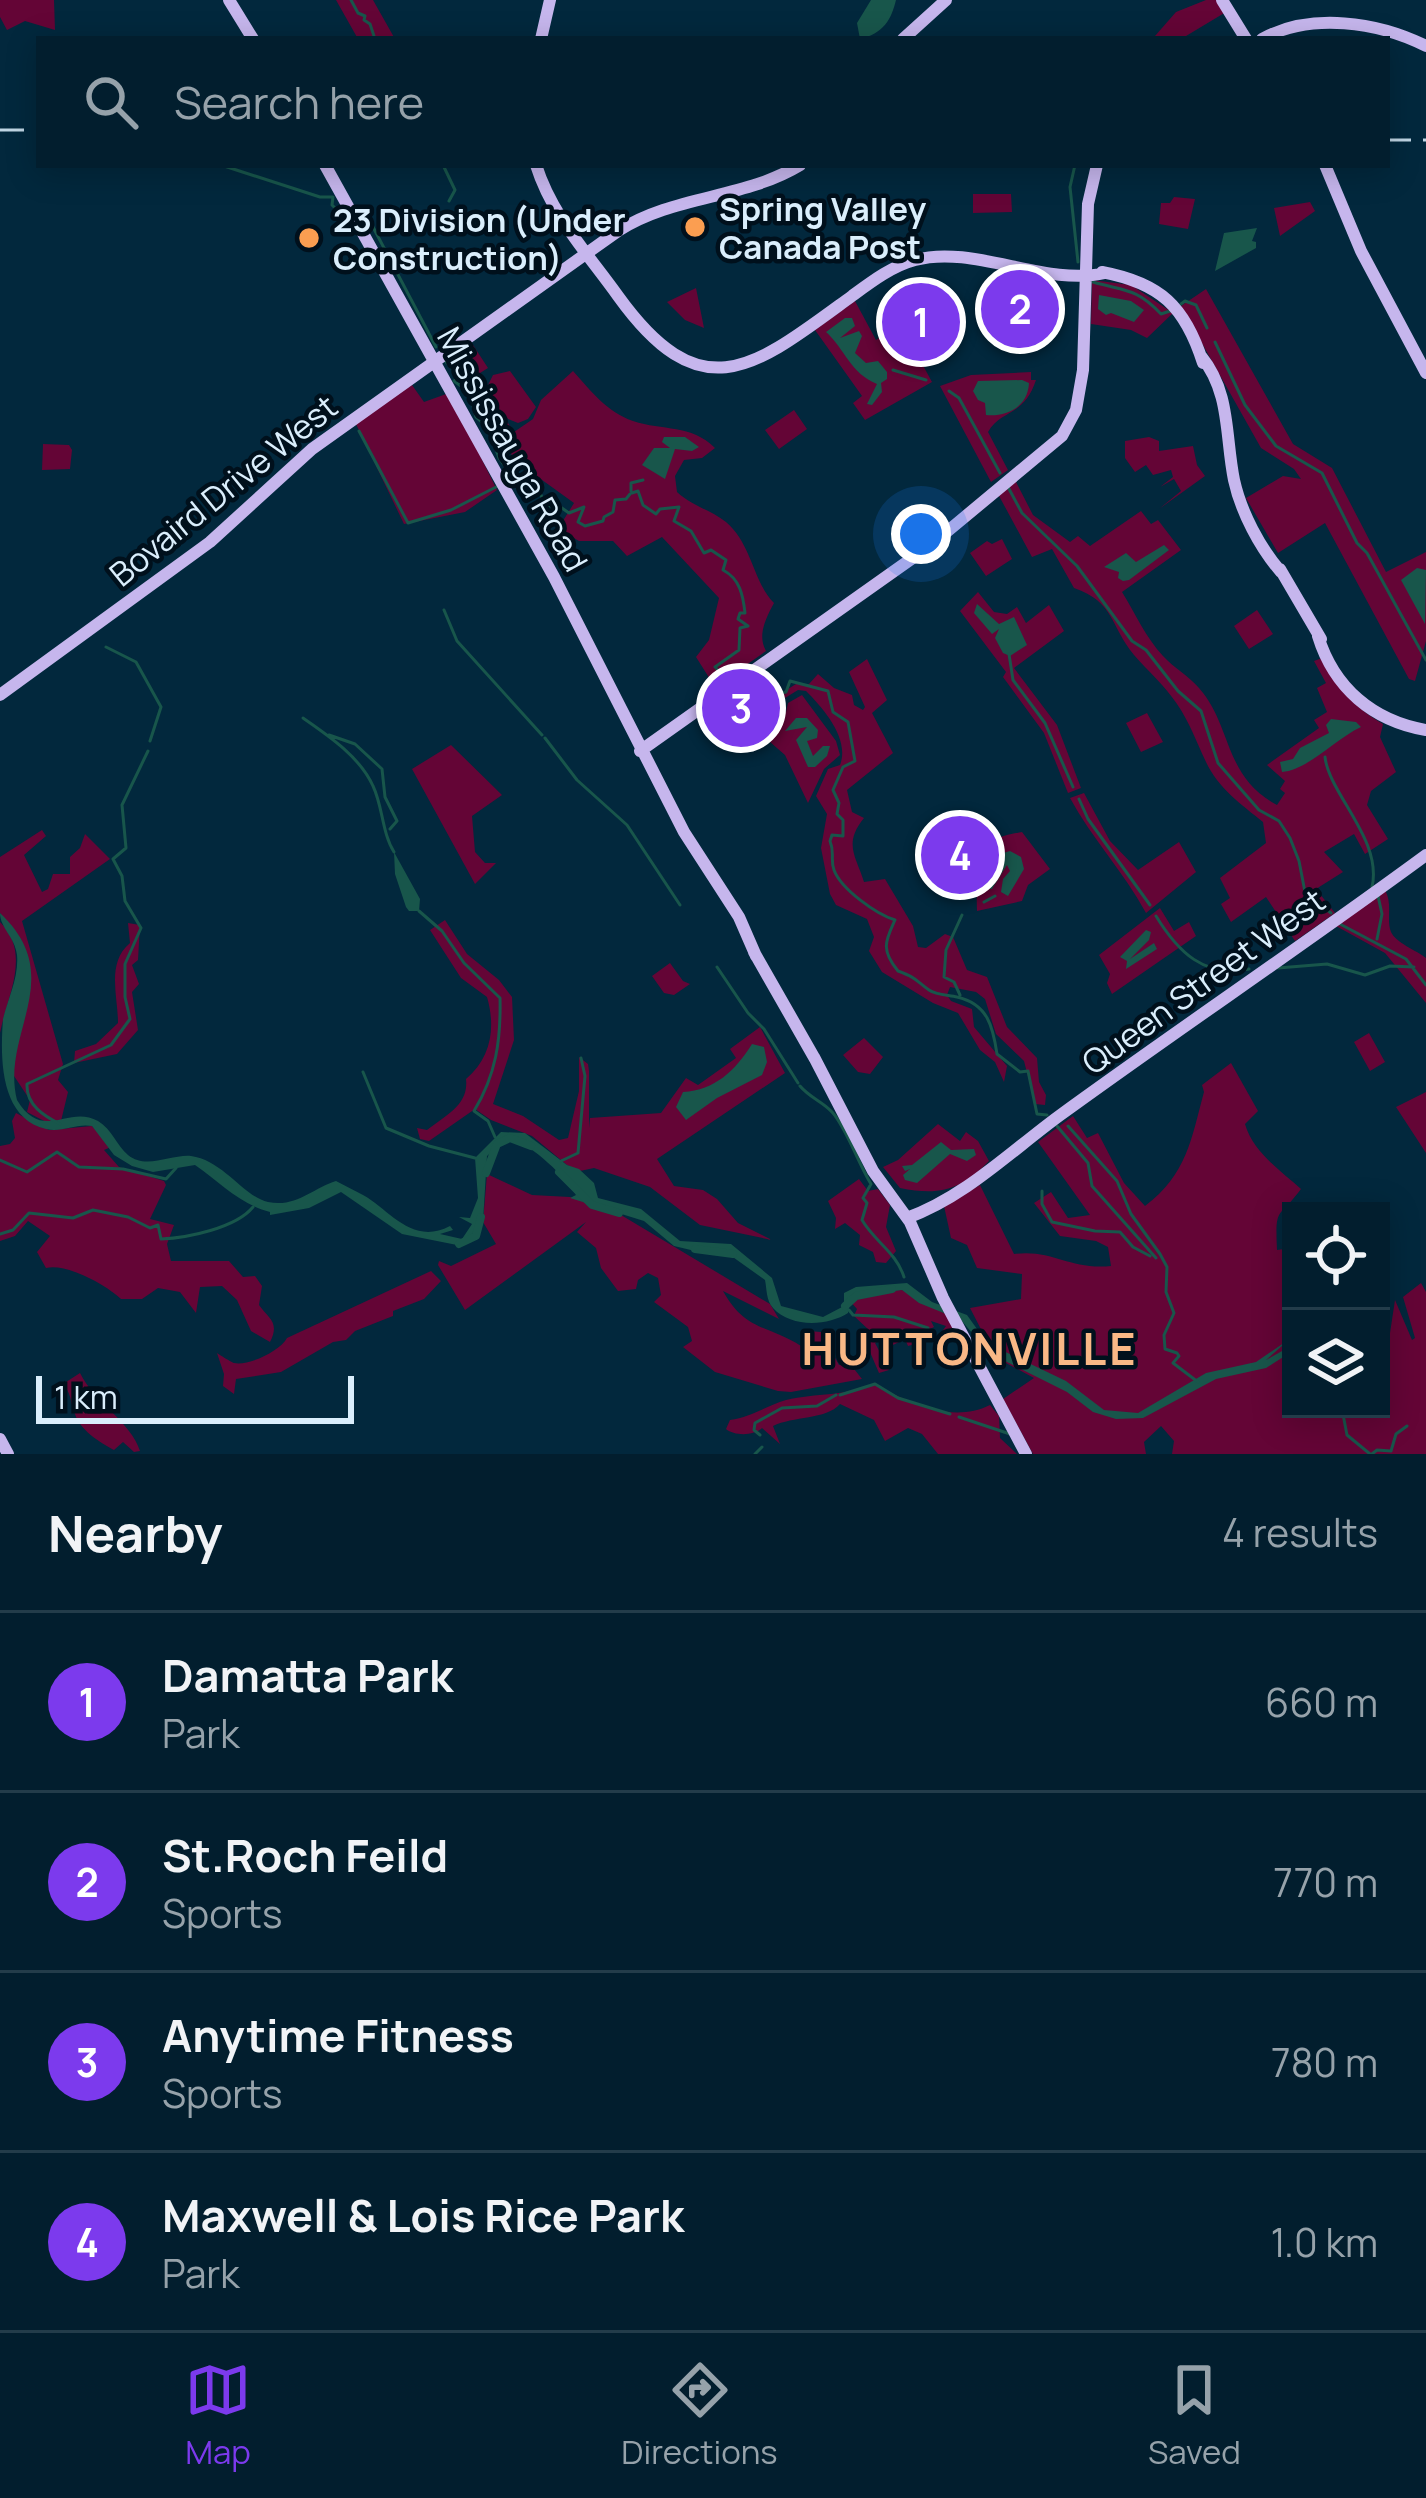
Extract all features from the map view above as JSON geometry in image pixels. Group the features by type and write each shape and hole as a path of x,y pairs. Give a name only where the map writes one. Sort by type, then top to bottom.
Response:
{"main road":[{"path":"540,36 548,0"},
{"path":"903,36 941,0"},
{"path":"1225,0 1247,36"},
{"path":"233,4 251,36"},
{"path":"1278,36 1301,30 1376,31 1426,48"},
{"name":"Mississauga Road","path":"327,168 756,956 927,1245 935,1280"},
{"path":"540,168 548,197 589,249"},
{"path":"540,168 555,200 649,337 700,367 748,363 771,354 874,281 914,260 947,257 1105,274 1131,277 1149,286 1174,308 1219,389 1228,411 1237,491 1334,667 1357,700 1388,718 1426,729"},
{"path":"569,263 586,260 589,249 653,208 783,168"},
{"path":"569,263 577,252 653,212 756,185 793,168"},
{"path":"641,748 931,541 1053,442 1076,396 1088,204 1095,168"},
{"path":"1329,168 1361,251 1426,369"},
{"name":"Bovaird Drive West","path":"0,695 209,543 304,455 569,263"},
{"path":"418,372 443,377 449,350 426,345"},
{"name":"Queen Street West","path":"911,1216 1426,855"},
{"name":"Mississauga Road","path":"814,1057 873,1171 911,1216 943,1298 1026,1454"},
{"path":"899,1196 913,1207 937,1202"},
{"path":"927,1245 920,1218 937,1202"},
{"path":"0,1438 8,1454"}],"shaded area":[{"path":"0,0 54,0 55,30 25,21 7,30 0,17"},
{"path":"336,0 373,0 393,36 356,36"},
{"path":"871,0 896,0 885,25 875,33 859,36 857,23"},
{"path":"1216,0 1226,12 1186,36 1155,36 1176,12"},
{"path":"973,194 1011,194 1012,212 973,213"},
{"path":"1174,197 1195,199 1188,229 1159,224 1161,203 1170,203"},
{"path":"1310,202 1315,211 1280,236 1274,208"},
{"path":"1257,228 1252,241 1256,248 1215,271 1224,233"},
{"path":"1092,280 1131,285 1173,313 1147,338 1131,330 1091,324"},
{"path":"1020,281 1033,289 1033,332 1018,337 1007,326 1006,299 1009,288"},
{"path":"696,288 704,328 685,320 667,302"},
{"path":"1206,289 1293,444 1332,468 1386,572 1426,552 1426,641 1415,681 1409,679 1325,523 1278,553 1246,498 1283,476 1301,479 1294,469 1261,448 1181,306"},
{"path":"1099,295 1131,301 1144,310 1134,322 1106,315 1098,309"},
{"path":"937,300 939,332 916,343 902,316"},
{"path":"855,301 876,340 900,323 932,382 865,420 853,403 862,396 815,330"},
{"path":"852,318 855,326 840,338 859,331 862,336 855,353 866,363 878,361 887,372 882,392 872,405 867,404 877,384 860,374 826,332"},
{"path":"473,345 488,368 480,373 486,389 493,375 510,371 536,407 528,419 518,423 497,407 514,432 533,419 541,400 573,371 624,417 686,432 715,448 702,458 684,460 675,476 677,492 726,522 742,541 774,603 762,633 766,651 715,687 696,657 709,640 719,598 662,537 627,556 613,541 579,541 558,529 574,503 513,459 508,433 482,392 478,367 467,350"},
{"path":"1031,372 1031,380 1036,380 1031,392 988,432 1008,470 991,482 940,386 971,375"},
{"path":"978,381 1029,383 1025,398 1002,414 986,415 985,403 973,391"},
{"path":"412,385 424,402 449,393 497,490 465,512 404,524 355,422"},
{"path":"794,410 807,429 779,449 765,430"},
{"path":"664,437 685,437 699,447 675,449 665,479 642,465 654,448 670,448 662,442"},
{"path":"1149,437 1159,441 1159,451 1193,446 1205,476 1159,509 1181,491 1174,479 1160,487 1173,477 1171,470 1153,475 1146,465 1135,472 1125,458 1125,441"},
{"path":"43,444 69,445 70,469 42,470"},
{"path":"1015,480 1033,515 1070,542 1078,536 1090,546 1141,511 1151,524 1158,520 1181,550 1122,592 1157,649 1210,703 1247,780 1277,805 1285,793 1280,789 1285,781 1267,765 1319,728 1314,720 1327,712 1317,688 1326,683 1314,661 1322,658 1347,696 1383,724 1380,737 1396,772 1371,791 1367,805 1388,839 1365,854 1354,834 1324,852 1343,872 1316,889 1335,913 1295,941 1266,897 1231,922 1221,904 1230,898 1220,878 1266,843 1263,822 1217,780 1177,704 1134,655 1105,608 1074,588 1052,549 1032,557 998,494"},
{"path":"1002,539 1012,559 986,576 970,553 987,541 992,544"},
{"path":"1164,545 1169,550 1129,580 1123,581 1119,572 1104,567 1126,553 1136,562"},
{"path":"1417,568 1426,570 1425,624 1401,580"},
{"path":"978,592 994,612 1007,614 1017,607 1026,623 1049,605 1064,631 1014,668 1057,725 1081,788 1068,793 1044,733 960,611"},
{"path":"977,604 999,624 1014,617 1027,645 1010,656 1003,653 995,638 999,629 992,634 974,613"},
{"path":"1257,610 1273,634 1249,649 1234,626"},
{"path":"867,659 887,700 872,713 893,753 847,790 852,812 864,818 853,843 864,882 885,879 913,926 918,947 926,948 945,934 953,937 967,970 987,977 1007,1027 1037,1058 1045,1105 1035,1104 1024,1061 996,1034 985,999 976,992 950,987 947,995 972,1009 974,1027 1007,1066 1004,1082 995,1062 980,1050 958,1013 882,972 869,951 874,937 867,919 836,905 830,894 821,848 827,814 816,796 828,769 840,765 841,745 827,715 806,691 785,698 780,694 796,684 809,684 818,674 852,695 854,705 863,710 849,672"},
{"path":"802,695 836,741 840,755 824,769 808,803 785,755 761,734 786,712 788,703"},
{"path":"1147,713 1163,742 1141,752 1126,723"},
{"path":"796,718 807,718 818,730 817,738 807,741 813,756 830,746 815,767 808,767 796,740 807,727 785,731"},
{"path":"1331,719 1361,727 1302,766 1282,772 1280,762 1293,759 1300,748 1329,733 1326,725"},
{"path":"451,745 502,795 472,816 475,852 485,863 496,863 475,884 412,769"},
{"path":"1084,793 1110,841 1138,870 1179,842 1196,872 1146,913 1070,798"},
{"path":"42,830 46,836 24,855 42,892 53,874 70,874 70,857 85,834 110,859 22,921 63,1064 58,1080 68,1092 61,1121 48,1123 27,1112 30,1100 8,1067 13,1019 29,982 22,945 0,913 0,857"},
{"path":"1022,832 1050,869 1028,885 1022,901 977,911 979,875 988,848 999,838"},
{"path":"972,834 984,837 973,880 955,873 939,850"},
{"path":"394,852 420,899 419,911 406,907 395,874"},
{"path":"1003,853 1021,857 1024,869 1008,896 1001,892 1010,871 1007,865 992,889 985,889 1003,863"},
{"path":"1385,890 1391,932 1426,958 1426,1003 1385,953 1336,926"},
{"path":"1160,908 1174,931 1189,922 1196,936 1112,994 1107,983 1110,974 1099,955"},
{"path":"0,913 20,937 31,983 14,1075 17,1100 36,1119 87,1117 98,1121 135,1159 203,1159 268,1202 296,1200 336,1181 402,1224 424,1232 450,1226 453,1230 440,1234 462,1239 472,1224 459,1217 470,1218 478,1198 475,1158 501,1132 525,1133 579,1169 594,1183 598,1198 641,1209 680,1241 731,1244 772,1278 781,1306 823,1317 844,1306 844,1293 856,1287 907,1283 932,1302 967,1315 987,1343 1066,1381 1104,1410 1138,1413 1206,1373 1256,1362 1282,1344 1266,1360 1282,1351 1282,1358 1266,1368 1216,1379 1143,1418 1116,1419 1093,1412 1067,1392 989,1353 961,1320 919,1303 902,1290 851,1297 848,1313 830,1321 790,1319 771,1305 765,1280 723,1250 674,1246 644,1221 570,1198 576,1195 557,1171 512,1139 487,1156 483,1222 462,1246 402,1234 341,1192 309,1208 270,1215 195,1165 153,1172 132,1166 114,1155 92,1126 46,1129 19,1113 6,1085 2,1052 3,1019 17,955"},
{"path":"445,920 467,954 512,997 514,1040 493,1104 523,1116 559,1140 568,1138 579,1091 579,1057 589,1071 589,1128 590,1118 661,1113 686,1078 698,1085 736,1058 730,1049 760,1027 785,1073 657,1159 674,1186 703,1190 738,1223 772,1240 700,1225 650,1187 594,1168 580,1171 532,1136 475,1109 429,1141 420,1139 417,1128 427,1130 460,1103 466,1079 481,1062 491,1031 487,997 461,978 430,930"},
{"path":"0,922 9,934 16,961 0,1033"},
{"path":"128,923 140,925 138,960 132,965 139,984 132,992 138,1030 117,1054 74,1063 75,1051 96,1044 118,1023 116,970 130,943"},
{"path":"1146,930 1151,932 1149,940 1130,959 1154,943 1157,949 1126,969 1127,961 1120,957"},
{"path":"670,963 690,984 674,995 664,993 652,976"},
{"path":"1369,1033 1385,1062 1370,1071 1354,1042"},
{"path":"864,1038 883,1057 870,1074 858,1072 843,1055"},
{"path":"752,1044 764,1047 767,1062 762,1075 686,1120 676,1107 683,1092 723,1077"},
{"path":"1231,1063 1258,1111 1245,1124 1254,1143 1301,1189 1290,1202 1282,1202 1277,1226 1277,1250 1282,1249 1282,1418 1390,1418 1395,1300 1412,1340 1403,1297 1421,1283 1426,1292 1426,1454 1172,1454 1174,1441 1161,1426 1144,1442 1146,1454 1033,1454 1003,1399 1034,1378 991,1355 995,1344 985,1337 970,1308 1021,1299 1022,1274 977,1268 967,1245 951,1238 944,1206 980,1185 1014,1254 1111,1266 1108,1247 1060,1236 1034,1203 1051,1192 1068,1218 1090,1215 1038,1142 1073,1116 1087,1138 1098,1133 1124,1183 1145,1206 1179,1169 1195,1126 1202,1085"},
{"path":"1426,1092 1426,1153 1396,1107"},
{"path":"16,1113 49,1130 92,1126 111,1147 104,1150 119,1167 164,1181 150,1219 174,1225 167,1244 171,1261 229,1261 243,1277 255,1276 262,1286 259,1305 274,1325 270,1342 251,1331 237,1300 222,1286 200,1287 196,1313 180,1292 158,1288 142,1299 121,1299 85,1276 46,1268 37,1252 50,1236 28,1221 15,1236 0,1241 0,1146 15,1138 12,1121"},
{"path":"938,1124 960,1141 966,1132 978,1141 989,1161 969,1179 949,1188 900,1188 883,1167 898,1160"},
{"path":"941,1142 951,1150 974,1149 976,1155 967,1161 950,1154 917,1183 905,1180 903,1175 910,1169 905,1171 902,1166 912,1165"},
{"path":"487,1174 532,1195 570,1197 616,1212 770,1304 779,1319 723,1291 749,1321 801,1346 808,1331 821,1332 839,1365 851,1365 862,1379 791,1392 715,1372 683,1347 692,1341 688,1327 654,1302 661,1295 658,1278 648,1273 638,1280 636,1289 618,1291 601,1268 596,1248 577,1232 586,1222 465,1310 438,1265 439,1261 451,1266 496,1244 483,1222"},
{"path":"859,1179 868,1191 878,1189 890,1205 886,1227 896,1251 886,1263 876,1262 873,1252 859,1245 860,1235 845,1223 835,1229 836,1218 828,1201"},
{"path":"431,1271 441,1281 424,1299 281,1372 236,1379 234,1394 223,1386 217,1353 234,1363 256,1360 287,1338"},
{"path":"902,1290 946,1314 958,1336 948,1332 944,1338 941,1333 946,1326 931,1321 930,1339 918,1337 919,1343 908,1346 905,1339 885,1349 882,1339 875,1343 889,1370 879,1373 867,1345 870,1331 854,1316 857,1309 848,1299"},
{"path":"80,1373 140,1451 134,1452 123,1442 114,1450 81,1425 63,1384"},
{"path":"875,1384 946,1412 990,1405 999,1416 1000,1438 1017,1454 938,1454 922,1434 908,1428 885,1441 874,1420 840,1404 826,1413 773,1426 780,1444 762,1428 744,1434 726,1429 730,1420 786,1400"}],"waterway":[{"path":"351,0 374,36"},
{"path":"230,168 333,197 332,205 349,222"},
{"path":"444,168 455,190 449,201"},
{"path":"1074,168 1070,187 1078,262"},
{"path":"373,227 436,347"},
{"path":"1093,282 1136,294 1161,314 1173,310"},
{"path":"1181,304 1196,305 1207,328"},
{"path":"1215,342 1245,405 1276,446 1322,473 1426,660"},
{"path":"446,362 460,377 454,381 469,392 476,417 488,427 499,458 520,488 540,493 546,506 559,506 569,513 584,507 578,522 585,526 603,521 613,512 615,500 630,494"},
{"path":"893,370 926,380"},
{"path":"949,391 959,398 1000,473"},
{"path":"359,431 408,523 451,510 498,486"},
{"path":"631,491 631,483 643,480"},
{"path":"1008,487 1022,513 1077,566 1132,641 1146,650 1178,691 1201,711 1218,763 1259,810 1279,821 1299,861 1305,892 1331,913"},
{"path":"632,493 638,491 643,505 656,514 660,509 679,507 674,521 691,531 704,553 711,550 726,560 723,570 737,583 743,600 745,613 738,619 748,626 740,628 739,650 715,667 731,683"},
{"path":"444,610 457,641 542,735"},
{"path":"106,647 136,662 161,707 150,741"},
{"path":"1009,654 1013,680 1045,723 1073,787"},
{"path":"738,689 774,695 786,692 790,681 828,691 833,712 848,722 855,761 843,767 833,790 839,803 837,814 843,820 843,836 832,835 830,841 834,870 860,900 895,920 886,945 898,971 932,992 967,1000 982,1011 997,1054 1020,1072 1028,1071 1037,1114 1047,1115"},
{"path":"303,718 343,748 367,775 394,852"},
{"path":"329,735 355,744 382,769 385,797 397,821 390,829"},
{"path":"545,738 577,780 627,825 680,905"},
{"path":"60,1124 33,1104 27,1084 111,1045 130,1019 125,964 141,928 125,901 122,876 113,859 126,848 122,805 148,751"},
{"path":"1325,757 1370,852 1372,887"},
{"path":"1079,799 1088,819 1150,905"},
{"path":"984,902 995,896"},
{"path":"1377,939 1382,914 1378,896"},
{"path":"419,911 500,998 496,1057 474,1111 488,1121 495,1137"},
{"path":"960,995 954,982 944,977 946,950 962,915"},
{"path":"1156,916 1173,941 1206,966 1249,969"},
{"path":"1338,923 1406,959 1426,985"},
{"path":"1278,968 1327,964 1365,975 1390,966 1414,967"},
{"path":"717,967 798,1083"},
{"path":"561,1161 578,1153 585,1076 581,1058"},
{"path":"363,1072 386,1128 475,1158"},
{"path":"800,1086 828,1108 842,1127 871,1184 863,1198 867,1203 862,1220 904,1277"},
{"path":"1057,1126 1088,1163 1092,1186 1156,1258"},
{"path":"1068,1126 1117,1181 1131,1214 1167,1267 1166,1292 1174,1313 1164,1335 1165,1349 1177,1353 1173,1363 1198,1382"},
{"path":"486,1173 497,1144 510,1138 531,1146"},
{"path":"0,1160 27,1172 57,1152 79,1167 123,1169 166,1179 176,1168"},
{"path":"559,1172 592,1205 619,1213"},
{"path":"1042,1191 1042,1204 1052,1222 1120,1232 1150,1256"},
{"path":"0,1234 13,1230 29,1213 73,1218 93,1210 128,1217 150,1228 158,1225 161,1239 172,1238 223,1226 253,1207"},
{"path":"459,1244 476,1236 481,1217"},
{"path":"695,1249 733,1254"},
{"path":"845,1306 856,1296 892,1289"},
{"path":"849,1310 853,1315 894,1317 928,1328"},
{"path":"840,1395 875,1384 898,1398 950,1414"},
{"path":"760,1435 754,1430 755,1423 782,1408 817,1406 836,1395"},
{"path":"959,1417 1010,1434"},
{"path":"1344,1418 1347,1435 1370,1454"},
{"path":"1372,1454 1391,1451 1396,1434 1407,1426"},
{"path":"755,1454 762,1447"}],"railway":[{"path":"0,130 36,130"},
{"path":"1390,140 1426,140"}],"place":[{"name":"Spring Valley Canada Post","path":"695,227"},
{"name":"23 Division (Under Construction)","path":"309,238"},
{"name":"St.Roch Feild","path":"1020,309"},
{"name":"Damatta Park","path":"921,322"},
{"name":"Anytime Fitness","path":"741,708"},
{"name":"Maxwell & Lois Rice Park","path":"960,855"}],"district":[{"name":"HUTTONVILLE","path":"970,1348"}]}
